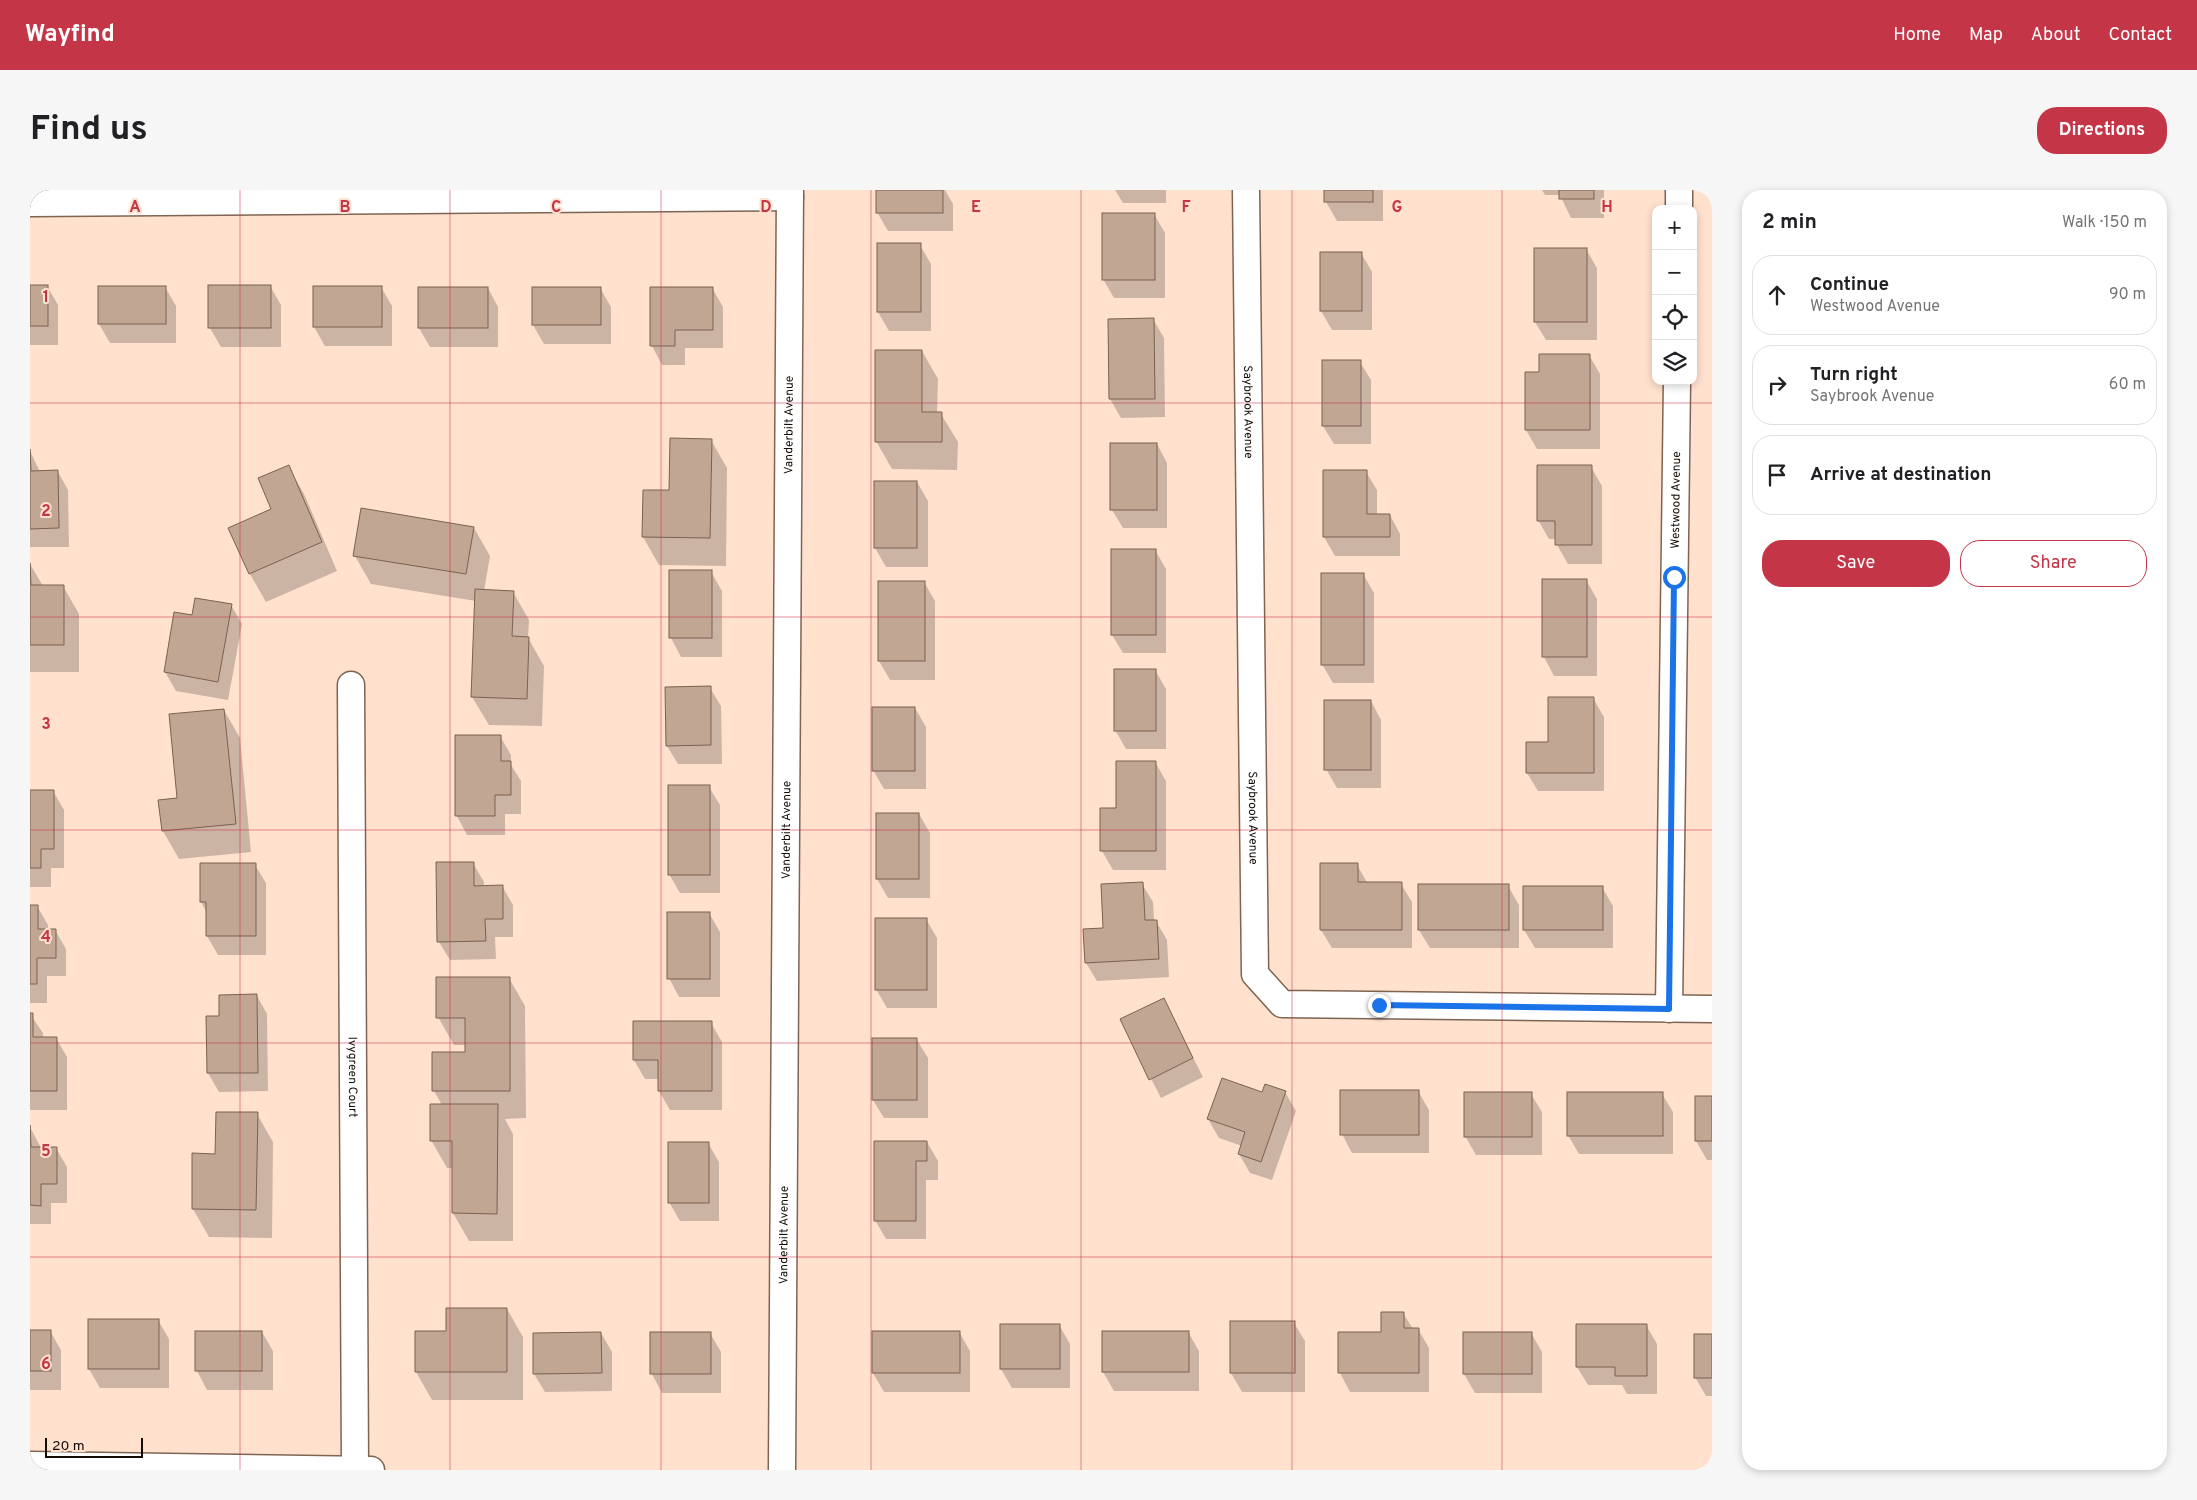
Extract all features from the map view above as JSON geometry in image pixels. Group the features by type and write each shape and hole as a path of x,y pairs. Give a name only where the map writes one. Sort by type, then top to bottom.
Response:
{"street":[{"name":"Saybrook Avenue","path":"1246,190 1254,974 1282,1004 1712,1009"},
{"path":"1679,190 1679,205"},
{"path":"30,203 790,193"},
{"name":"Vanderbilt Avenue","path":"782,1470 790,193"},
{"name":"Westwood Avenue","path":"1669,1009 1676,385"},
{"name":"Ivygreen Court","path":"350,685 355,1470"},
{"path":"30,1465 371,1470"}],"building":[{"path":"876,190 943,190 943,213 876,213"},
{"path":"1324,190 1373,190 1373,202 1324,202"},
{"path":"1559,190 1594,190 1594,199 1559,199"},
{"path":"1102,213 1155,213 1155,280 1102,280"},
{"path":"877,243 921,243 921,312 877,312"},
{"path":"1534,248 1587,248 1587,322 1534,322"},
{"path":"1320,252 1362,252 1362,311 1320,311"},
{"path":"30,285 48,285 48,326 30,326"},
{"path":"208,285 271,285 271,328 208,328"},
{"path":"98,286 166,286 166,324 98,324"},
{"path":"313,286 382,286 382,327 313,327"},
{"path":"418,287 488,287 488,328 418,328"},
{"path":"532,287 601,287 601,325 532,325"},
{"path":"650,287 713,287 713,330 675,330 675,346 650,346"},
{"path":"1154,318 1155,399 1109,399 1108,319"},
{"path":"875,350 922,350 922,412 942,412 942,442 875,442"},
{"path":"1539,354 1590,354 1590,430 1525,430 1525,372 1539,372"},
{"path":"1322,360 1361,360 1361,426 1322,426"},
{"path":"670,438 712,439 710,538 642,537 643,490 669,490"},
{"path":"1110,443 1157,443 1157,510 1110,510"},
{"path":"30,449 31,471 58,470 59,528 30,529"},
{"path":"289,465 322,542 249,574 228,528 271,509 258,478"},
{"path":"1537,465 1592,465 1592,545 1555,545 1555,521 1537,521"},
{"path":"1323,470 1367,470 1367,514 1390,514 1390,537 1323,537"},
{"path":"874,481 917,481 917,548 874,548"},
{"path":"361,508 474,527 466,574 353,556"},
{"path":"1111,549 1156,549 1156,635 1111,635"},
{"path":"30,563 31,585 64,585 64,645 30,645"},
{"path":"669,570 712,570 712,638 669,638"},
{"path":"1321,573 1364,573 1364,665 1321,665"},
{"path":"1542,579 1587,579 1587,657 1542,657"},
{"path":"878,581 925,581 925,661 878,661"},
{"path":"475,589 514,591 512,636 529,637 527,699 471,697"},
{"path":"195,598 232,604 218,682 164,672 174,612 192,615"},
{"path":"1114,669 1156,669 1156,731 1114,731"},
{"path":"711,686 711,745 666,746 665,687"},
{"path":"1548,697 1594,697 1594,773 1526,773 1526,742 1548,742"},
{"path":"1324,700 1371,700 1371,770 1324,770"},
{"path":"872,707 915,707 915,771 872,771"},
{"path":"224,709 236,824 162,831 158,800 177,798 169,714"},
{"path":"455,735 501,735 501,761 511,761 511,795 495,795 495,816 455,816"},
{"path":"1116,761 1156,761 1156,851 1100,851 1100,808 1116,808"},
{"path":"668,785 710,785 710,875 668,875"},
{"path":"30,790 54,790 54,849 41,849 41,868 30,868"},
{"path":"876,813 919,813 919,879 876,879"},
{"path":"436,862 474,862 474,886 503,885 503,919 485,919 486,941 437,942"},
{"path":"200,863 256,863 256,936 206,936 206,902 200,902"},
{"path":"1320,863 1358,863 1358,882 1402,882 1402,930 1320,930"},
{"path":"1143,882 1145,920 1157,920 1159,959 1085,963 1083,929 1103,928 1101,884"},
{"path":"1418,884 1509,884 1509,930 1418,930"},
{"path":"1523,886 1603,886 1603,930 1523,930"},
{"path":"30,905 38,905 38,929 56,929 56,958 37,958 37,984 30,984"},
{"path":"667,912 710,912 710,979 667,979"},
{"path":"875,918 927,918 927,990 875,990"},
{"path":"436,977 510,977 510,1091 432,1091 432,1052 465,1052 465,1018 436,1018"},
{"path":"257,994 258,1073 207,1073 206,1016 219,1016 219,995"},
{"path":"1164,998 1193,1058 1149,1080 1120,1019"},
{"path":"30,1013 33,1013 33,1037 57,1037 57,1091 30,1091"},
{"path":"633,1021 712,1021 712,1091 658,1091 658,1060 633,1060"},
{"path":"872,1038 917,1038 917,1100 872,1100"},
{"path":"1222,1078 1262,1092 1265,1084 1286,1091 1261,1162 1238,1154 1245,1132 1207,1119"},
{"path":"1340,1090 1419,1090 1419,1135 1340,1135"},
{"path":"1464,1092 1532,1092 1532,1137 1464,1137"},
{"path":"1567,1092 1663,1092 1663,1136 1567,1136"},
{"path":"1695,1096 1712,1096 1712,1141 1695,1141"},
{"path":"430,1104 498,1104 497,1214 452,1213 452,1141 430,1141"},
{"path":"216,1112 258,1112 256,1210 192,1209 192,1153 215,1154"},
{"path":"30,1125 31,1147 57,1147 57,1184 41,1184 41,1206 30,1205"},
{"path":"874,1141 927,1141 927,1161 916,1161 916,1221 874,1221"},
{"path":"668,1142 709,1142 709,1203 668,1203"},
{"path":"446,1308 507,1308 507,1372 415,1372 415,1331 446,1331"},
{"path":"1381,1312 1404,1312 1404,1328 1419,1328 1419,1373 1338,1373 1338,1332 1381,1332"},
{"path":"88,1319 159,1319 159,1369 88,1369"},
{"path":"1230,1321 1295,1321 1295,1373 1230,1373"},
{"path":"1000,1324 1060,1324 1060,1369 1000,1369"},
{"path":"1576,1324 1647,1324 1647,1376 1615,1376 1615,1367 1576,1367"},
{"path":"30,1330 51,1330 51,1371 30,1371"},
{"path":"195,1331 262,1331 262,1371 195,1371"},
{"path":"872,1331 960,1331 960,1373 872,1373"},
{"path":"1102,1331 1189,1331 1189,1372 1102,1372"},
{"path":"601,1332 602,1373 533,1374 533,1333"},
{"path":"650,1332 711,1332 711,1374 650,1374"},
{"path":"1463,1332 1532,1332 1532,1374 1463,1374"},
{"path":"1694,1334 1712,1334 1712,1378 1694,1378"}],"route":[{"path":"1379,1005 1669,1009 1674,577"}]}
